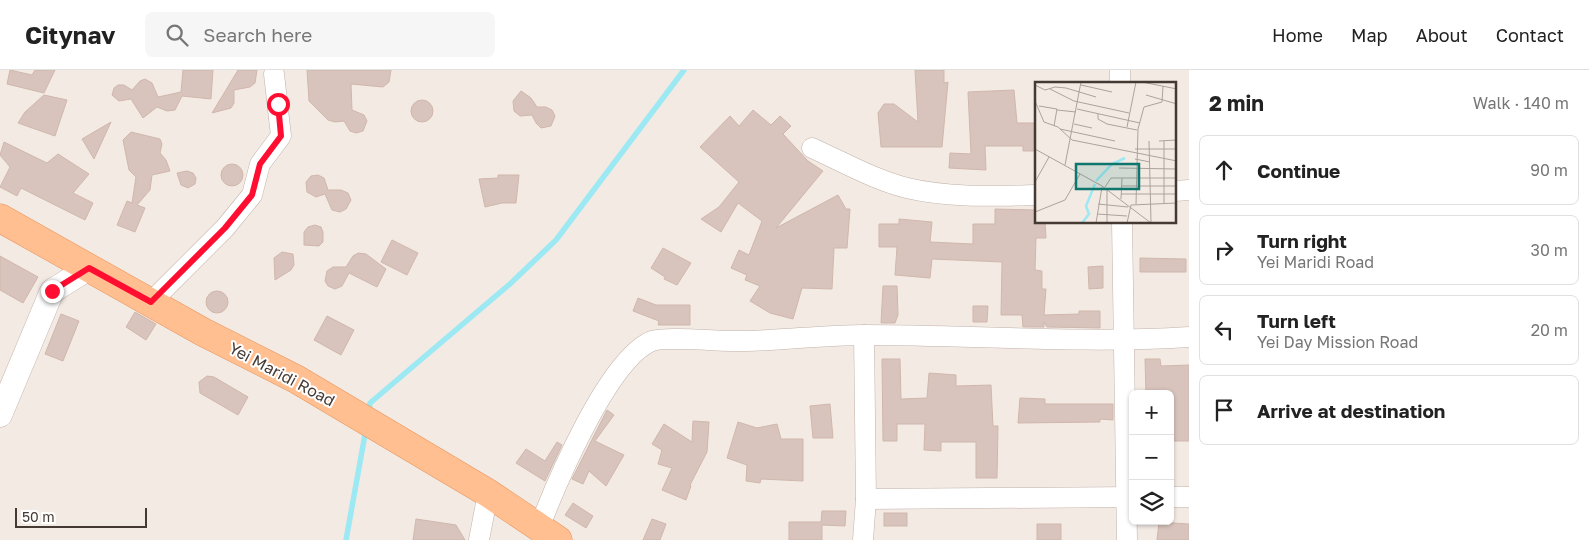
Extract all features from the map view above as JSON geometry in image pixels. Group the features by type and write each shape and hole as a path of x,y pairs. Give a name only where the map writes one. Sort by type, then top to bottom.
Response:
{"main road":[{"name":"Yei Maridi Road","path":"0,218 203,332 296,379 488,493 548,534"}],"street":[{"path":"151,302 225,228 252,195 260,164 281,136 274,74"},
{"path":"812,148 863,172 907,188 957,194 1035,195"},
{"path":"1176,191 1189,190"},
{"path":"1122,224 1129,480"},
{"path":"0,415 52,291 89,268"},
{"path":"863,540 866,499 864,335"},
{"path":"548,534 560,473 591,414 627,362 651,342 663,339 739,342 864,335 1124,341 1189,337"},
{"path":"479,540 488,493"},
{"path":"1174,497 1189,496"},
{"path":"866,499 1129,497"},
{"path":"1127,540 1129,511"}],"building":[{"path":"10,70 32,75 35,70 55,70 44,93 7,84"},
{"path":"183,70 213,70 211,99 182,96 175,110 167,111 157,107 143,118 131,99 119,101 112,95 114,88 118,85 124,85 132,90 140,81 145,79 152,83 158,97 181,92"},
{"path":"238,70 257,70 255,83 250,87 234,90 234,103 231,108 212,113"},
{"path":"307,70 391,70 389,82 383,87 351,84 352,110 364,115 367,121 363,131 356,133 350,131 344,121 335,122 328,120 309,101"},
{"path":"915,70 944,70 944,83 948,82 942,147 881,147 878,113 884,104 894,104 918,122"},
{"path":"1014,90 1017,123 1035,123 1035,151 1023,151 1023,146 985,146 986,170 949,168 950,153 971,154 968,92"},
{"path":"521,91 531,98 537,107 546,107 552,110 555,116 551,126 541,128 532,115 520,116 514,111 513,101"},
{"path":"44,95 67,100 55,136 18,123 25,112"},
{"path":"422,100 430,103 433,111 430,119 422,122 414,119 411,111 414,103"},
{"path":"753,110 771,125 780,116 791,126 783,134 808,161 823,171 776,228 838,195 846,209 850,209 847,248 834,248 832,289 802,288 793,319 770,313 750,301 760,286 745,280 747,275 731,268 739,250 749,255 762,221 738,203 721,232 701,219 719,207 739,182 700,147 730,116 739,126"},
{"path":"111,122 94,159 82,139"},
{"path":"131,132 160,139 162,144 160,153 166,160 170,171 152,175 150,190 137,205 145,208 135,232 117,225 127,201 132,203 136,177 129,170 123,140"},
{"path":"4,142 47,163 58,154 89,174 73,193 93,203 85,220 21,188 17,196 0,187 10,167 0,155"},
{"path":"232,164 240,167 243,175 240,183 232,186 224,183 221,175 224,167"},
{"path":"187,171 193,173 196,178 195,184 188,188 181,185 177,173"},
{"path":"318,175 324,178 328,190 341,190 348,193 351,200 346,209 340,212 332,210 325,194 316,197 307,192 306,182 311,176"},
{"path":"498,175 519,175 516,203 502,203 485,207 479,179 498,178"},
{"path":"995,209 1035,210 1035,224 1045,224 1046,238 1036,238 1035,270 1042,271 1042,289 1046,289 1044,315 1100,311 1100,328 1047,327 1044,322 1044,327 1023,327 1022,315 1001,315 1002,262 932,259 930,278 895,275 897,247 879,247 879,224 899,224 899,219 932,222 930,242 973,244 973,224 995,224"},
{"path":"315,225 321,227 323,242 319,246 304,245 304,232 308,227"},
{"path":"392,240 418,253 407,275 381,262"},
{"path":"663,248 691,263 677,285 664,279 665,277 651,268"},
{"path":"282,252 293,254 294,265 291,270 275,280 274,258"},
{"path":"358,253 366,254 386,269 377,287 349,273 342,286 335,289 328,286 325,281 327,271 333,267 346,267 353,256"},
{"path":"0,256 38,277 23,303 0,290"},
{"path":"1140,258 1186,259 1186,272 1140,272"},
{"path":"1103,266 1103,288 1089,289 1088,267"},
{"path":"883,286 897,286 898,315 895,323 881,323"},
{"path":"217,291 225,294 228,302 225,310 217,313 209,310 206,302 209,294"},
{"path":"638,298 656,305 690,305 690,325 658,325 659,321 633,311"},
{"path":"973,306 988,306 987,322 973,322"},
{"path":"135,312 156,324 146,340 126,327"},
{"path":"61,314 79,321 63,361 45,354"},
{"path":"327,316 354,330 341,355 314,340"},
{"path":"882,359 900,359 901,399 927,398 929,373 956,375 956,386 991,385 993,426 998,426 997,478 976,478 976,442 941,442 941,451 924,450 925,424 897,424 897,441 883,441"},
{"path":"1145,359 1160,359 1161,366 1189,365 1189,441 1174,441 1174,390 1146,390"},
{"path":"207,376 214,377 248,397 238,415 200,393 199,382"},
{"path":"1020,398 1045,399 1045,404 1113,404 1113,420 1100,419 1100,422 1018,423"},
{"path":"830,404 833,438 813,438 810,406"},
{"path":"607,410 614,415 595,441 624,455 606,486 589,471 583,484 572,479"},
{"path":"693,421 709,422 707,452 690,485 686,500 662,490 672,468 658,464 662,450 652,444 664,424 692,442"},
{"path":"738,422 757,428 777,424 781,439 803,439 803,481 761,479 760,483 746,481 747,465 727,458"},
{"path":"557,442 562,445 545,481 516,463 526,449 545,461"},
{"path":"573,503 593,516 586,528 565,515"},
{"path":"822,511 846,511 845,526 822,525 822,540 789,540 789,522 821,522"},
{"path":"884,513 907,513 907,526 884,526"},
{"path":"416,519 456,525 465,540 413,540"},
{"path":"652,519 666,524 660,540 643,540"},
{"path":"1037,524 1061,524 1061,540 1037,540"},
{"path":"1189,524 1189,540 1157,540 1159,525"}],"waterway":[{"path":"369,412 370,403 511,283 556,240 684,70"},
{"path":"346,540 366,429"}],"route":[{"path":"52,291 89,268 151,302 225,228 252,195 260,164 281,136 278,104"}]}
